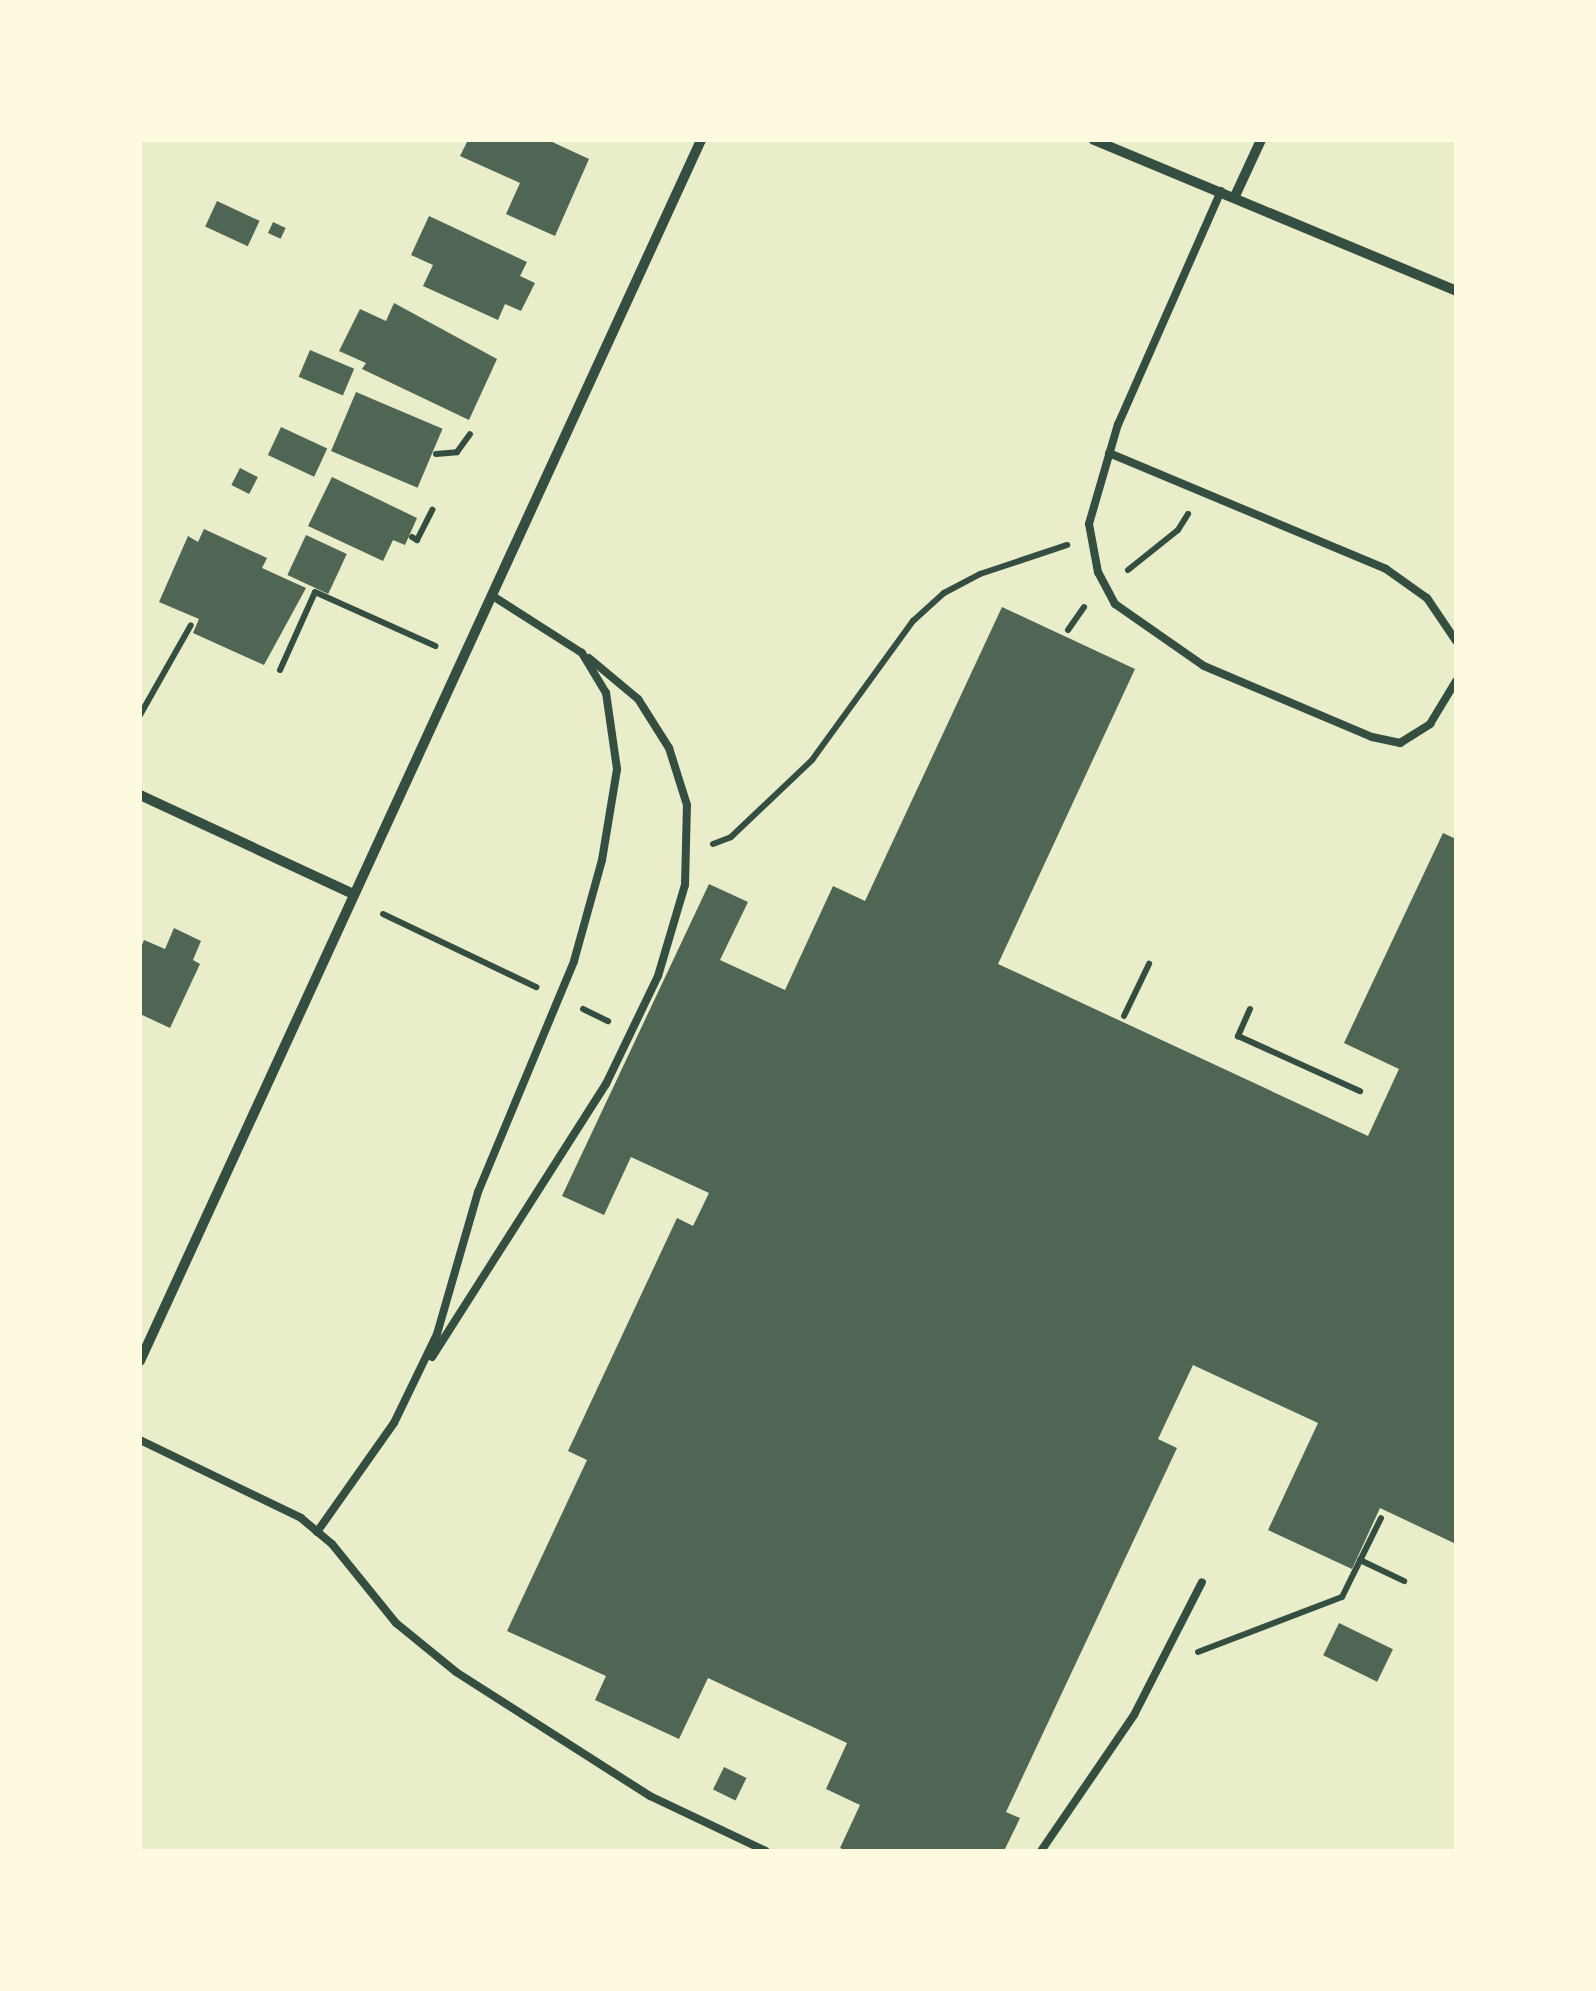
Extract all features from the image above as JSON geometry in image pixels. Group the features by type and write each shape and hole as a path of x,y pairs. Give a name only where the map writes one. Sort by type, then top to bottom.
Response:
{"street":[{"path":"140,1361 351,893 496,598 701,140"},
{"path":"1094,140 1456,292"},
{"path":"1235,196 1260,140"},
{"path":"140,795 351,893"}],"lane":[{"path":"1222,191 1109,453 1089,524 1106,588 1115,604 1153,636 1204,666 1372,736 1400,743 1430,724 1456,681"},
{"path":"1109,453 1386,569 1427,598 1456,641"},
{"path":"317,1532 376,1453 416,1382 555,1170 633,1032 674,928 689,854 687,805 670,748 638,699 582,653 496,598"},
{"path":"416,1382 437,1334 494,1148 588,924 617,769 606,692 582,653"},
{"path":"140,1440 263,1495 317,1532 396,1623 456,1672 650,1796 766,1851"},
{"path":"1042,1851 1159,1666 1202,1582"}],"path":[{"path":"436,454 457,452 470,434"},
{"path":"1068,630 1106,588 1178,530 1201,491"},
{"path":"412,537 418,540 432,510"},
{"path":"689,854 731,836 779,795 913,621 944,593 980,574 1092,538"},
{"path":"280,670 315,592 436,646"},
{"path":"140,715 191,625"},
{"path":"384,914 633,1032"},
{"path":"1124,1016 1149,964"},
{"path":"1250,1009 1238,1036 1360,1091"},
{"path":"1159,1666 1342,1597 1382,1518"},
{"path":"1360,1560 1404,1581"}],"building":[{"path":"468,140 548,140 589,159 555,236 506,214 520,183 460,156"},
{"path":"217,201 260,221 248,246 205,226"},
{"path":"429,216 527,262 520,276 535,283 521,311 505,304 498,320 423,286 433,265 411,255"},
{"path":"273,222 286,228 281,239 268,233"},
{"path":"394,303 497,359 469,420 362,369 366,363 339,351 360,309 386,321"},
{"path":"310,350 354,369 343,395 299,377"},
{"path":"356,392 443,429 418,488 331,451"},
{"path":"281,427 327,449 314,477 268,455"},
{"path":"240,468 258,477 249,494 231,485"},
{"path":"332,477 417,518 405,545 393,540 383,561 308,526"},
{"path":"204,529 267,558 262,568 306,588 264,665 193,633 199,619 159,602 188,536 198,542"},
{"path":"306,535 347,554 328,594 287,575"},
{"path":"1002,607 1135,669 998,964 1368,1136 1399,1069 1344,1043 1443,833 1456,839 1456,1544 1380,1508 1352,1569 1268,1530 1318,1423 1193,1365 1158,1439 1177,1448 1006,1812 1020,1818 1004,1851 847,1851 840,1848 860,1805 826,1789 847,1743 708,1678 679,1739 595,1700 606,1676 507,1631 587,1460 568,1451 677,1218 693,1226 709,1193 631,1157 604,1215 562,1196 709,884 748,902 720,960 785,990 833,886 865,901"},
{"path":"174,928 201,941 193,960 200,964 170,1028 140,1014 140,950 144,940 165,949"},
{"path":"1339,1623 1393,1649 1377,1682 1323,1655"},
{"path":"724,1767 746,1778 736,1800 713,1789"}]}
